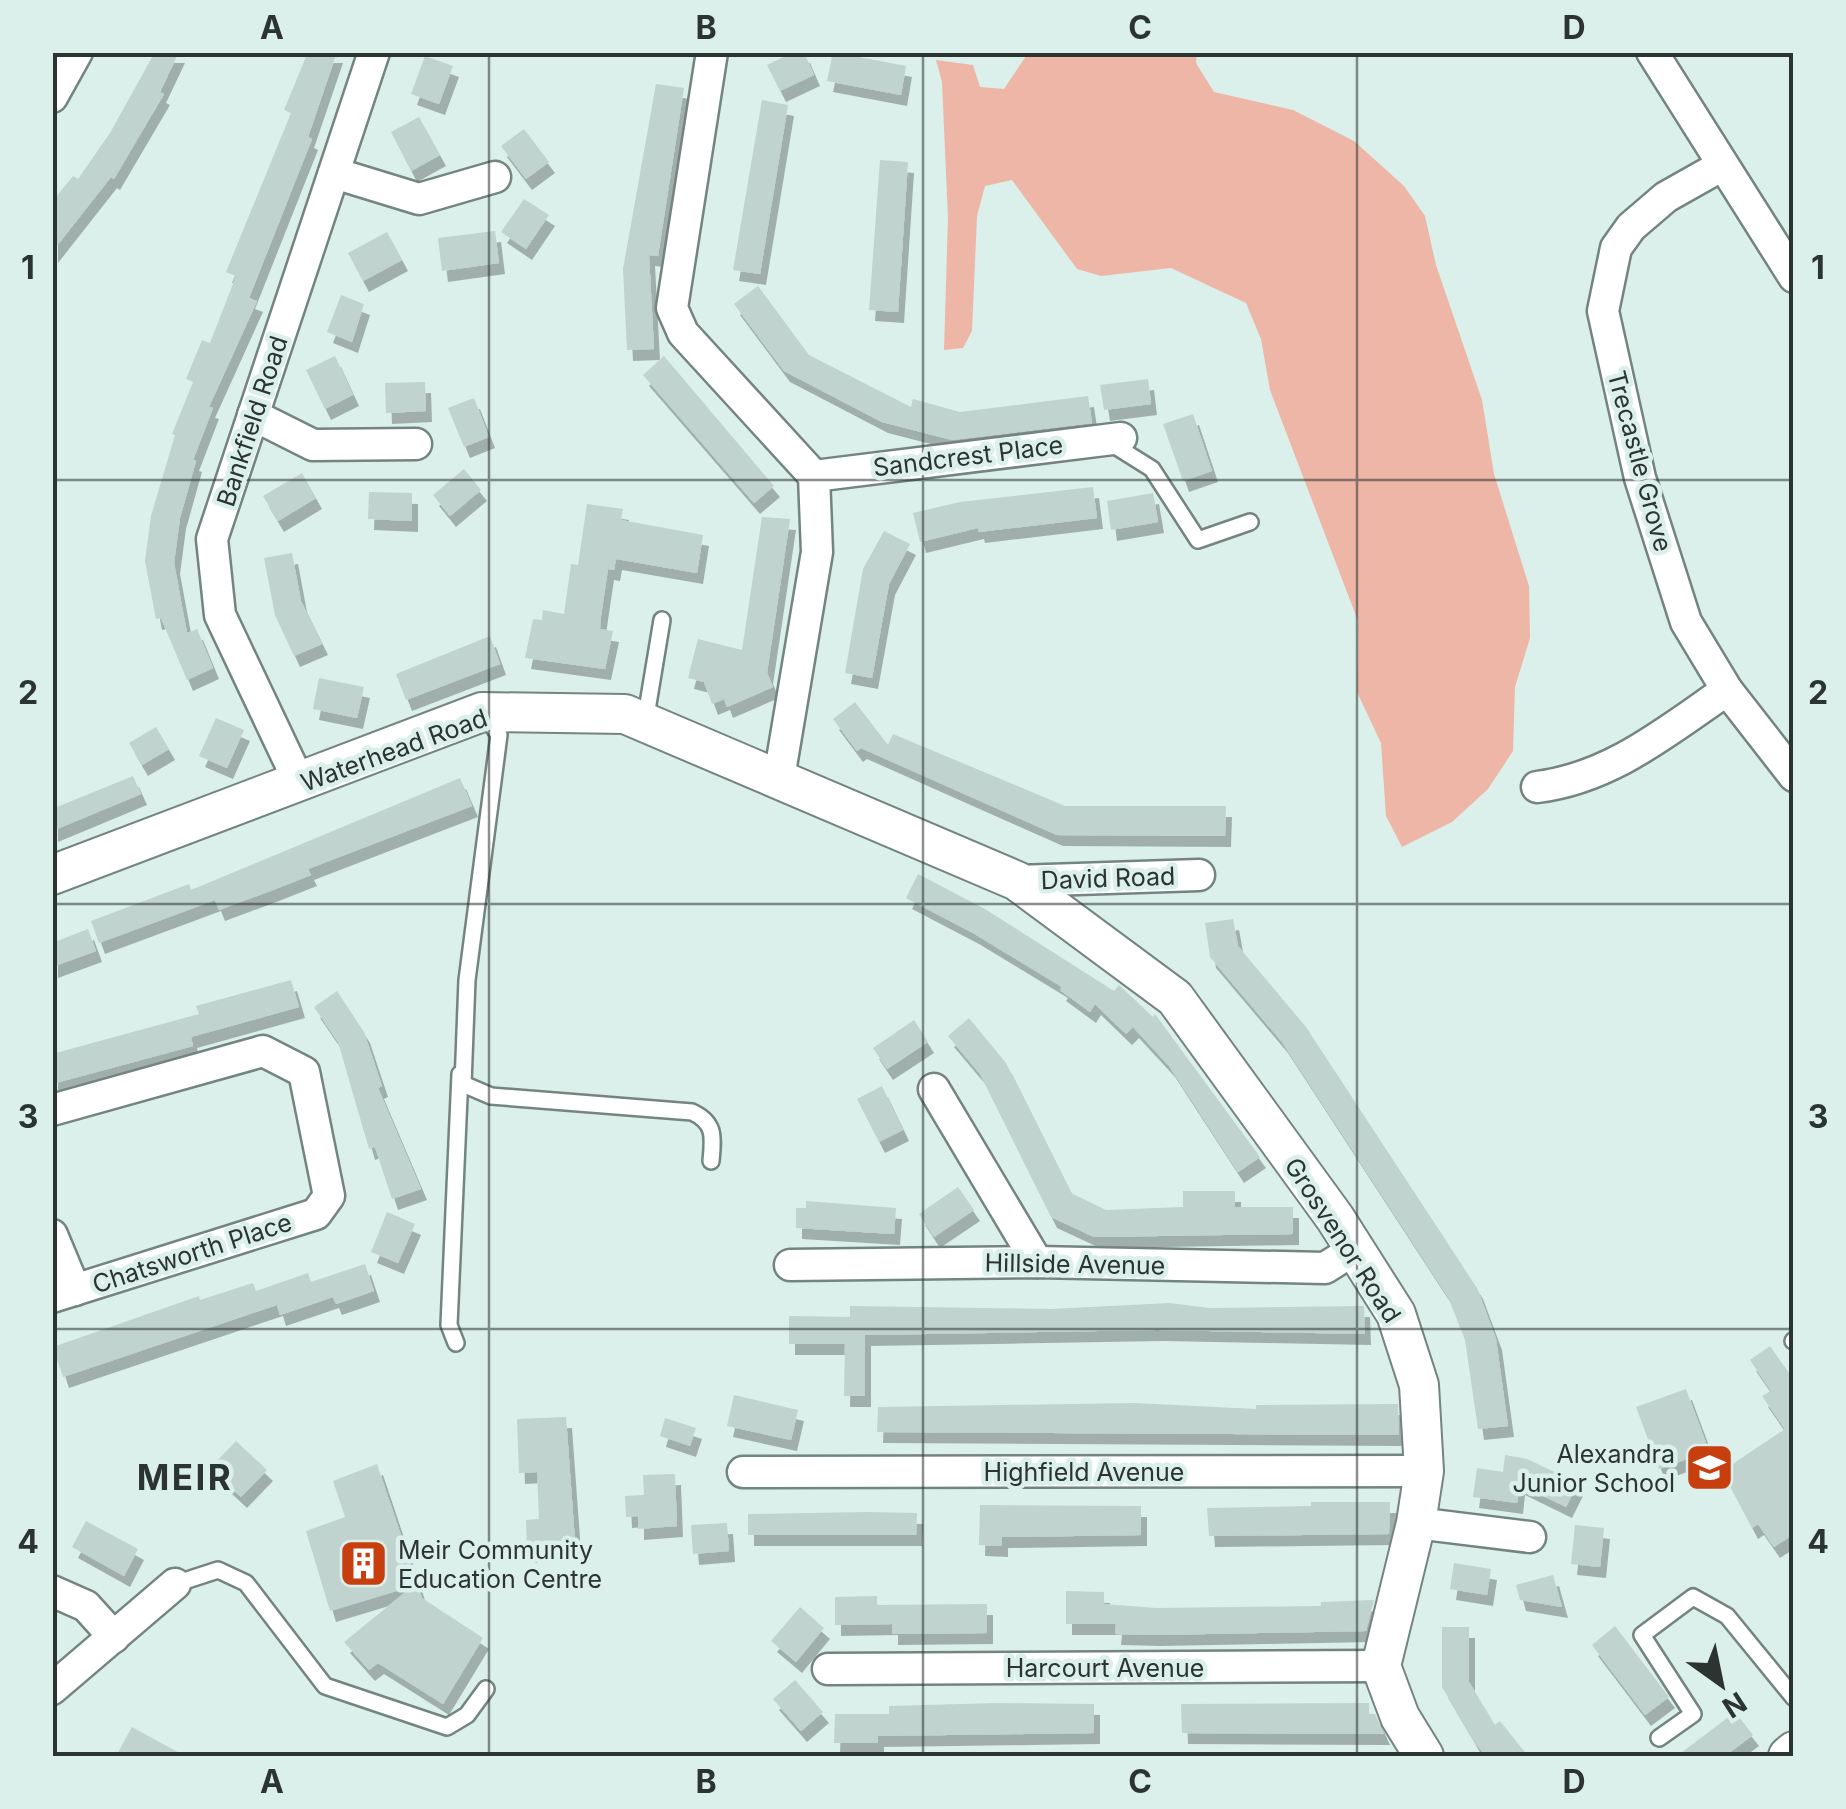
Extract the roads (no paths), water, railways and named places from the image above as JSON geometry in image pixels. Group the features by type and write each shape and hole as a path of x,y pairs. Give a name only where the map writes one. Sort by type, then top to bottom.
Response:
{"street":[{"path":"52,97 66,80 77,52"},
{"name":"Bankfield Road","path":"300,784 220,615 212,540 374,52"},
{"path":"712,52 672,308 683,333 814,476 817,552 779,778"},
{"path":"1652,52 1794,277"},
{"name":"Trecastle Grove","path":"1721,166 1666,197 1631,227 1616,248 1603,311 1640,478 1686,622 1727,690 1794,776"},
{"path":"334,172 419,199 495,178"},
{"path":"253,415 313,445 416,444"},
{"name":"Sandcrest Place","path":"814,476 1113,439"},
{"path":"1537,788 1571,783 1609,769 1727,690"},
{"name":"Waterhead Road","path":"52,875 482,712 625,714 1017,881"},
{"name":"David Road","path":"1017,881 1199,875"},
{"name":"Grosvenor Road","path":"1017,881 1176,998 1355,1248 1396,1314 1411,1354 1424,1438 1424,1471 1416,1524 1381,1666"},
{"name":"Chatsworth Place","path":"52,1110 263,1052 304,1072 329,1196 316,1214 64,1294 52,1236"},
{"path":"934,1089 1038,1262"},
{"name":"Hillside Avenue","path":"790,1264 1038,1262 1325,1268 1355,1248"},
{"name":"Highfield Avenue","path":"743,1472 1424,1471"},
{"path":"1416,1524 1530,1537"},
{"path":"52,1689 175,1584"},
{"path":"52,1591 86,1606 114,1637"},
{"path":"1381,1666 1400,1717 1424,1756"},
{"name":"Harcourt Avenue","path":"828,1668 1381,1666"},
{"path":"1788,1756 1794,1752"}],"lane":[{"path":"1113,439 1152,469 1198,540 1250,522"},
{"path":"645,722 662,620"},
{"path":"456,1343 450,1325 466,980 499,736 482,712"},
{"path":"460,1070 463,1084 492,1096 692,1112 705,1118 713,1130 712,1161"},
{"path":"175,1584 218,1570 246,1583 325,1686 446,1728 467,1716 486,1690"},
{"path":"1660,1738 1693,1714 1642,1634 1693,1597 1727,1616 1794,1698"}],"place":[{"name":"Alexandra Junior School","path":"1710,1468"},
{"name":"Meir Community Education Centre","path":"363,1564"}],"district":[{"name":"MEIR","path":"185,1477"}]}
